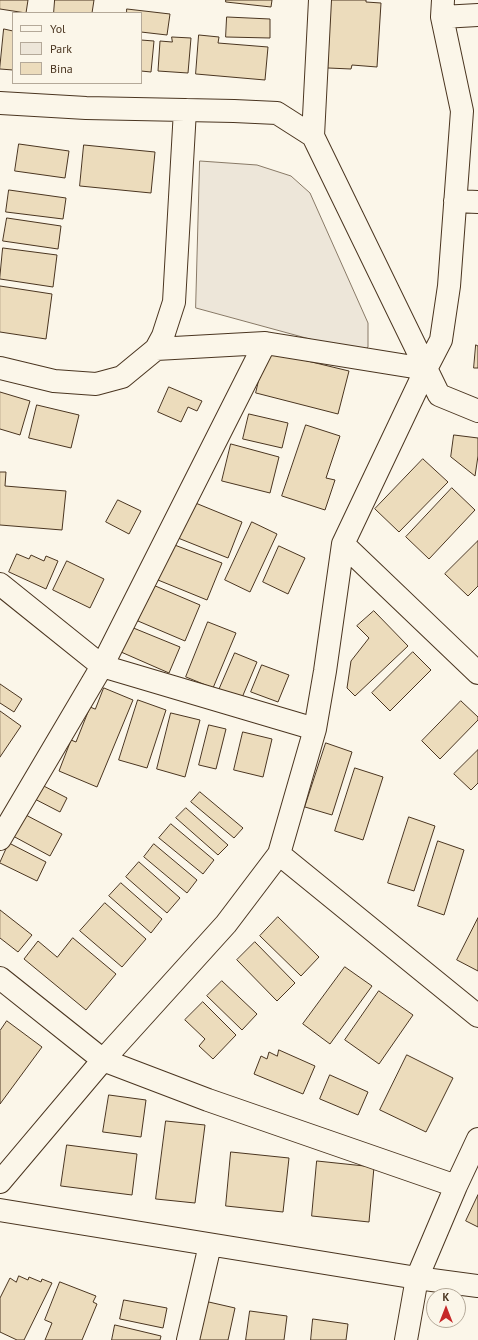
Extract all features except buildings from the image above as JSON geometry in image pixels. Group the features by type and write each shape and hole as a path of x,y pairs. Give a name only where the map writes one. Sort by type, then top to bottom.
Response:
{"street":[{"path":"320,0 313,136 438,394 478,411"},
{"path":"0,1182 103,1060 226,924 279,854 315,729 325,671 343,544 441,340 449,286 462,111 443,9 478,15"},
{"path":"0,103 86,108 277,113 313,136"},
{"path":"0,368 54,381 96,384 122,377 156,349 163,336 174,302 185,110"},
{"path":"455,201 478,202"},
{"path":"156,349 265,343 426,369"},
{"path":"0,838 102,666 265,343"},
{"path":"343,544 478,673"},
{"path":"0,584 102,666 315,729"},
{"path":"279,854 478,1016"},
{"path":"0,978 103,1060 208,1100 456,1186"},
{"path":"406,1340 417,1278 456,1186 478,1139"},
{"path":"0,1210 417,1278 478,1286"},
{"path":"188,1340 210,1244"}],"green space":[{"path":"200,161 257,165 291,176 310,193 368,323 368,347 361,353 196,308"}]}
